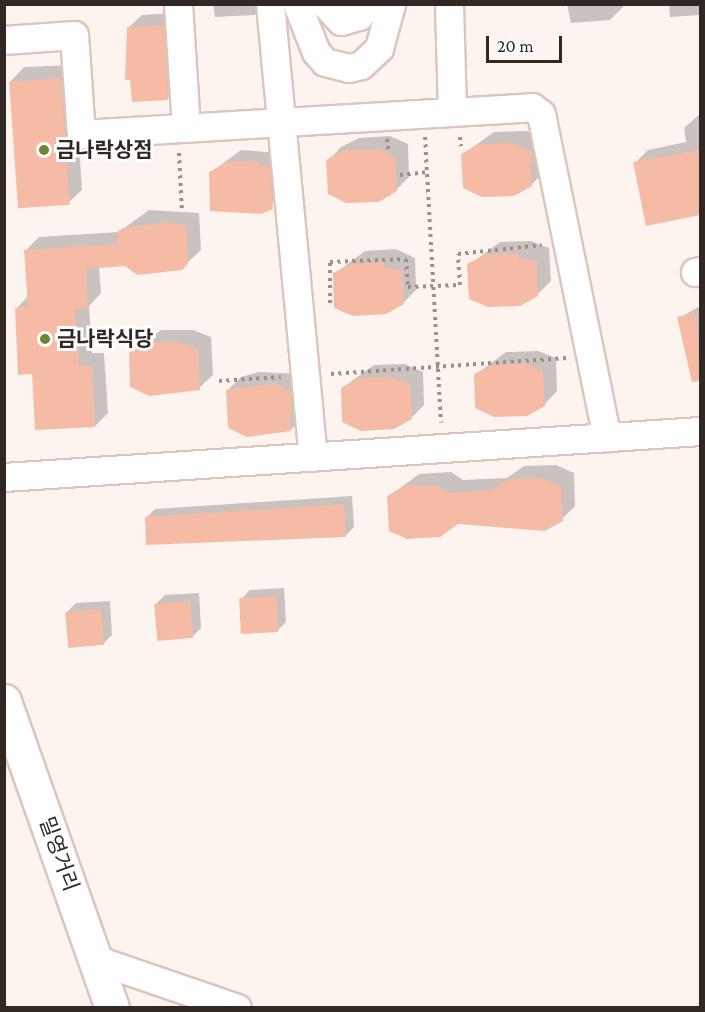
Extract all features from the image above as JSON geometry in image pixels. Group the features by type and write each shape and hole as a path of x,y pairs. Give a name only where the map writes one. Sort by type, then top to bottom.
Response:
{"main road":[{"name":"밀영거리","path":"4,701 112,1008"}],"street":[{"path":"178,4 182,128"},
{"path":"325,4 341,21 358,16 365,4"},
{"path":"313,457 270,6 298,5 316,52 325,62 349,68 361,65 379,48 391,4"},
{"path":"449,4 452,110"},
{"path":"4,40 74,36 81,134 519,105 541,114 607,437"},
{"path":"4,477 700,431"},
{"path":"97,960 237,1008"}],"path":[{"path":"423,112 443,448"},
{"path":"182,128 182,213"},
{"path":"400,175 427,172"},
{"path":"330,303 330,262 406,259 408,287 460,285 458,254 567,243"},
{"path":"219,381 590,356"}],"building":[{"path":"164,25 168,100 132,102 130,80 125,80 127,27"},
{"path":"61,78 70,205 18,208 9,82"},
{"path":"512,143 531,151 532,186 514,196 482,197 463,188 461,154 479,144"},
{"path":"377,149 395,157 397,191 379,202 346,203 328,194 326,160 344,150"},
{"path":"700,150 700,215 646,226 633,162"},
{"path":"259,161 259,166 269,165 273,209 261,214 210,211 209,172 227,162"},
{"path":"167,222 186,225 188,264 182,270 137,275 125,266 86,269 88,308 75,309 79,366 92,365 95,427 35,430 32,374 18,375 15,308 28,307 24,250 117,244 117,232 123,228"},
{"path":"518,253 518,258 537,261 538,296 520,306 488,307 469,299 467,264 485,255"},
{"path":"384,262 384,267 402,270 404,304 386,314 353,316 334,308 333,273 351,264"},
{"path":"696,313 700,381 692,382 677,317"},
{"path":"180,342 198,350 200,390 149,396 130,387 129,353 147,343"},
{"path":"524,363 543,371 545,406 527,416 494,417 475,408 474,374 492,365"},
{"path":"391,377 410,385 412,419 394,429 361,431 342,422 341,388 359,378"},
{"path":"277,383 291,392 291,431 247,437 228,428 226,390"},
{"path":"542,478 561,486 563,521 545,531 458,524 440,537 407,539 389,531 387,496 404,486 437,485 449,493 492,490 510,479"},
{"path":"344,504 346,537 146,545 145,517"},
{"path":"276,596 278,632 241,634 239,598"},
{"path":"190,601 193,638 157,641 154,604"},
{"path":"101,609 104,645 68,648 65,612"}],"place":[{"name":"금나락상점","path":"44,150"},
{"name":"금나락식당","path":"45,339"}]}
